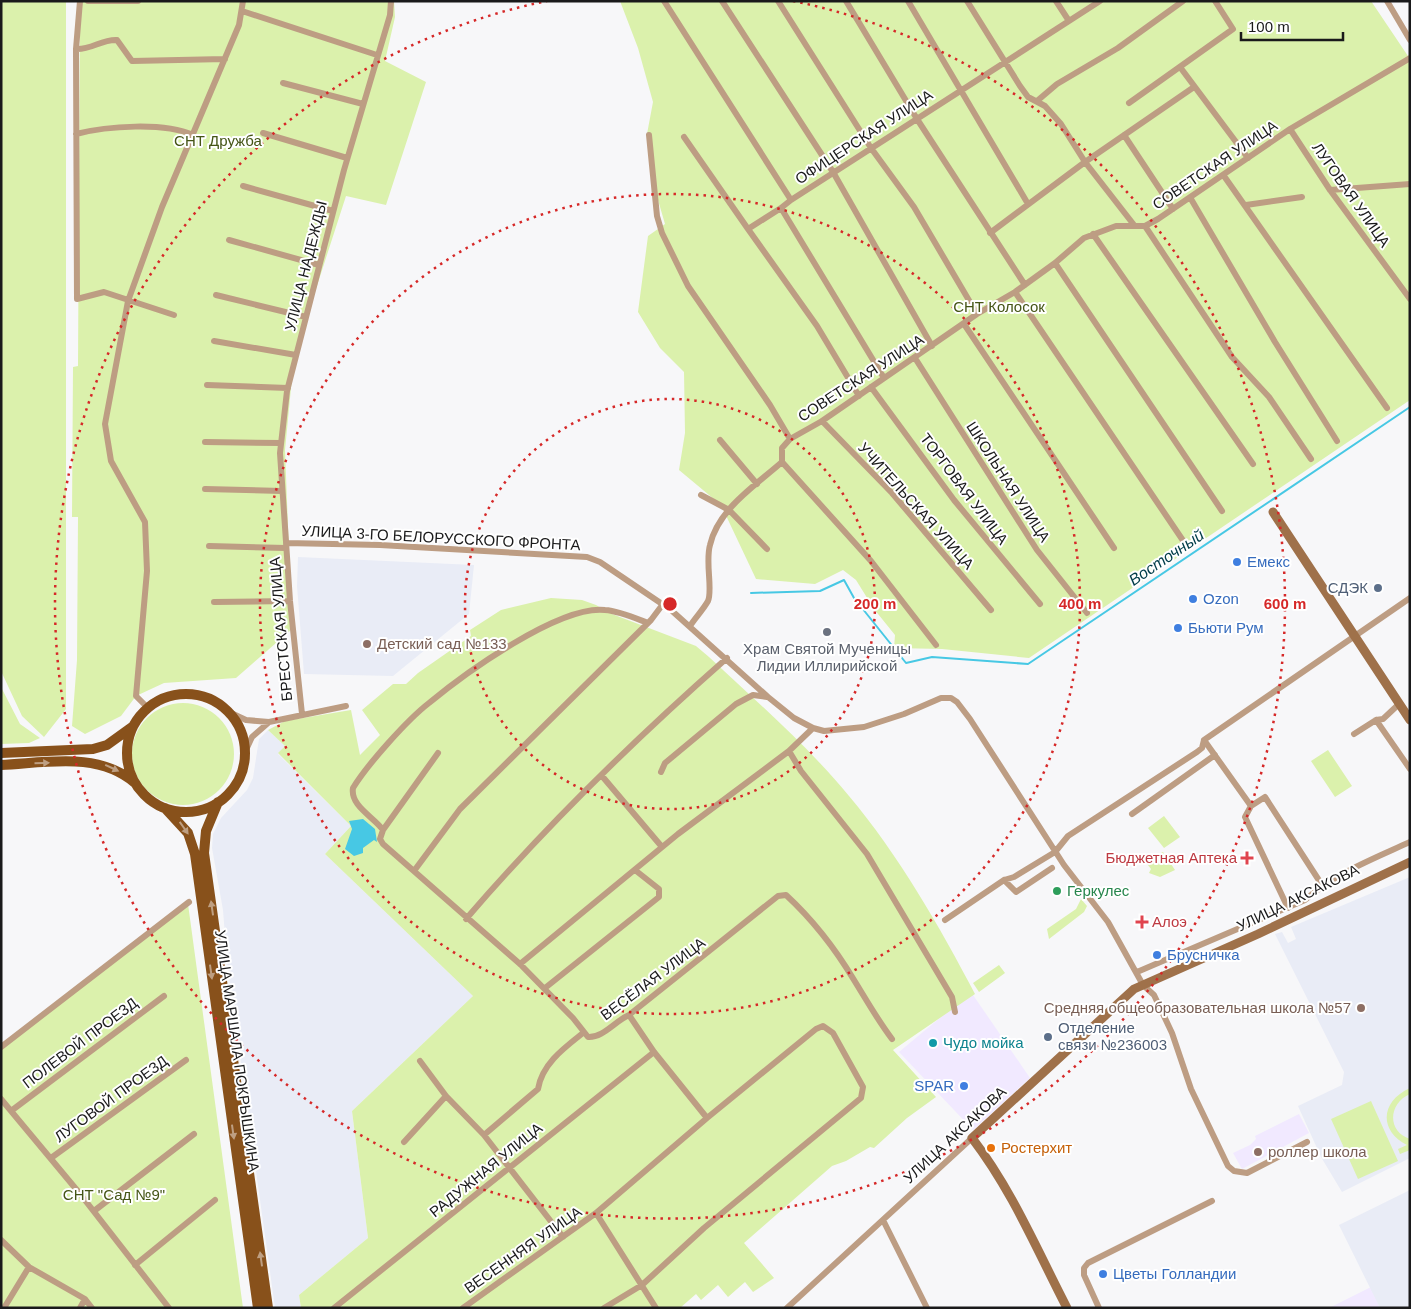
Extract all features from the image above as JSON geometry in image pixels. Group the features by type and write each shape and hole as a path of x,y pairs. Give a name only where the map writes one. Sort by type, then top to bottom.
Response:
{"main road":[{"path":"1,753 93,749 106,745 134,725 148,708 168,697 190,694 211,699 229,712 241,730 245,752 243,767 238,780 230,792 218,802 194,811 179,811 165,808 146,796 137,785 130,771 128,742 134,725"},
{"path":"1,764 97,763 118,771 137,785"},
{"name":"УЛИЦА МАРШАЛА ПОКРЫШКИНА","path":"218,802 206,831 204,853 268,1308"},
{"name":"УЛИЦА МАРШАЛА ПОКРЫШКИНА","path":"165,808 188,833 195,854 258,1308"}],"street":[{"path":"80,1 76,49 77,299 104,292 174,315"},
{"path":"88,1 138,1"},
{"path":"148,708 136,696 148,571 145,522 111,461 105,424 128,301 162,207 225,59 242,11 243,1"},
{"name":"УЛИЦА НАДЕЖДЫ","path":"286,545 281,443 288,388 347,158 390,15 391,1"},
{"name":"ОФИЦЕРСКАЯ УЛИЦА","path":"664,1 791,200 1100,1"},
{"path":"722,1 833,172 932,346"},
{"path":"778,1 872,148 914,207 977,314"},
{"path":"846,1 916,119 1025,285"},
{"path":"908,1 1028,204"},
{"path":"967,1 1004,63 1028,97 1046,106 1061,124 1085,162 1134,225"},
{"path":"1056,1 1069,21"},
{"path":"1037,101 1056,84 1118,48 1183,1"},
{"path":"1129,103 1233,29 1215,1"},
{"path":"1387,1 1410,40"},
{"path":"242,11 377,55"},
{"path":"76,49 82,50 108,39 117,40 132,60 225,59"},
{"name":"СОВЕТСКАЯ УЛИЦА","path":"782,462 782,448 790,439 822,421 977,314 1015,292 1055,263 1076,244 1093,234 1116,226 1145,226 1191,199 1290,129 1410,58"},
{"path":"1180,67 1248,158"},
{"path":"282,83 363,104"},
{"path":"990,234 1085,162 1194,87"},
{"path":"76,134 93,130 135,128 180,129 193,135"},
{"name":"ЛУГОВАЯ УЛИЦА","path":"1290,129 1330,190 1410,299"},
{"path":"263,133 347,158"},
{"path":"649,135 657,216 662,233 688,286 770,405 790,439"},
{"path":"1124,135 1173,209"},
{"path":"684,137 817,326 859,396"},
{"path":"1224,176 1387,408"},
{"path":"1330,190 1410,184"},
{"path":"243,186 333,212"},
{"path":"1246,205 1302,197"},
{"path":"1191,199 1275,342 1337,441"},
{"path":"748,229 791,200"},
{"path":"781,208 884,378"},
{"path":"1145,226 1232,357 1269,397 1311,459"},
{"path":"1093,234 1253,464"},
{"path":"229,240 319,265"},
{"path":"1055,263 1222,511"},
{"path":"1015,292 1184,542"},
{"path":"216,296 306,316"},
{"path":"964,324 1114,548"},
{"path":"214,341 296,355"},
{"name":"ШКОЛЬНАЯ УЛИЦА","path":"915,358 1036,550 1087,613"},
{"path":"207,385 288,388"},
{"name":"ТОРГОВАЯ УЛИЦА","path":"871,387 954,500 1040,604"},
{"name":"УЧИТЕЛЬСКАЯ УЛИЦА","path":"822,421 892,493 991,610"},
{"path":"720,440 757,484"},
{"path":"205,442 281,443"},
{"path":"690,626 708,601 710,585 706,566 716,528 728,510 782,462 870,561 936,644"},
{"path":"205,489 282,491"},
{"path":"701,495 728,510 767,548"},
{"path":"1273,512 1410,720"},
{"name":"БРЕСТСКАЯ УЛИЦА","path":"286,545 302,714"},
{"name":"УЛИЦА 3-ГО БЕЛОРУССКОГО ФРОНТА","path":"209,546 380,545 587,557 600,562 663,604 727,658 768,697 794,718 812,728"},
{"path":"944,920 1004,880 1014,877 1055,852 1068,836 1202,748 1204,740 1410,598"},
{"path":"214,602 290,601"},
{"path":"414,871 460,809 648,623 663,604"},
{"path":"383,830 355,802 352,796 353,788 387,746 427,704 483,663 556,621 580,612 604,610 648,623"},
{"path":"466,919 500,879 602,776 674,704 727,658"},
{"path":"661,772 665,763 736,704 754,695 768,697"},
{"path":"520,964 662,848 789,751 812,728 824,730 864,727 904,714 941,698 951,698 966,713 1077,885 1108,922 1143,985 1154,996 1172,1033 1191,1089 1218,1149 1228,1166 1234,1171 1247,1173 1307,1142"},
{"path":"1354,734 1376,720 1383,719 1399,704"},
{"path":"229,712 246,720 269,722 346,706"},
{"path":"1376,720 1410,769"},
{"path":"245,752 255,734 269,722"},
{"path":"1204,740 1251,806"},
{"path":"789,751 801,770 867,854 952,997 955,1012"},
{"path":"438,753 383,830 380,839 383,844 466,919 520,964 573,1018 583,1033 558,1052 539,1078 538,1089 484,1135"},
{"path":"1132,814 1215,755"},
{"path":"602,776 662,848"},
{"path":"1288,908 1245,817 1251,806 1265,797 1322,885"},
{"path":"1137,972 1305,900 1322,885 1343,872 1410,842"},
{"name":"УЛИЦА АКСАКОВА","path":"787,1308 1134,989 1258,934 1410,862"},
{"path":"1004,880 1016,892 1052,868"},
{"path":"544,988 659,897 659,889 635,870"},
{"name":"ВЕСЁЛАЯ УЛИЦА","path":"583,1033 593,1038 606,1031 617,1020 629,1015 778,896 786,895 797,905 833,950 855,981 875,1018 892,1039"},
{"path":"1,1047 189,902"},
{"name":"ПОЛЕВОЙ ПРОЕЗД","path":"12,1111 164,996"},
{"path":"629,1015 654,1052 707,1118"},
{"name":"ВЕСЕННЯЯ УЛИЦА","path":"463,1308 596,1214 707,1118 823,1026 833,1032 863,1087 861,1098 704,1228 642,1285"},
{"name":"РАДУЖНАЯ УЛИЦА","path":"334,1308 654,1052"},
{"name":"ЛУГОВОЙ ПРОЕЗД","path":"51,1158 186,1060"},
{"path":"420,1061 446,1096 484,1135 563,1237"},
{"path":"404,1142 446,1096"},
{"path":"1,1099 94,1211 169,1308"},
{"path":"94,1211 194,1134"},
{"path":"972,1138 989,1160 1018,1209 1067,1308"},
{"path":"135,1265 215,1200"},
{"path":"1099,1308 1084,1275 1084,1268 1088,1263 1212,1201"},
{"path":"596,1214 656,1308"},
{"path":"883,1220 927,1308"},
{"path":"1,1240 28,1267 85,1299 92,1308"},
{"path":"4,1308 28,1267"},
{"path":"604,1308 642,1285"},
{"path":"80,1308 85,1299"}],"shaded area":[{"name":"Детский сад №133","path":"298,557 474,565 469,614 393,676 304,674 297,586"},
{"path":"268,730 285,746 278,754 351,826 325,854 473,996 352,1111 368,1238 299,1295 301,1308 275,1308 227,962 223,910 212,848 213,834 221,818 247,790 253,778 259,739"},
{"name":"Средняя общеобразовательная школа №57","path":"1410,877 1410,1158 1342,1192 1321,1157 1298,1106 1342,1085 1344,1072 1275,934 1282,932 1288,943 1296,939 1291,927"},
{"path":"971,992 1030,1078 973,1130 899,1052"},
{"path":"1299,1114 1309,1133 1242,1169 1233,1153 1250,1145 1256,1139 1255,1136"},
{"path":"1410,1190 1410,1308 1380,1308 1339,1225"},
{"path":"1371,1287 1380,1308 1329,1308"}],"green space":[{"path":"1,1 66,1 66,709 44,737 22,716 1,671"},
{"name":"СНТ Дружба","path":"80,1 394,1 395,17 385,61 426,82 386,205 346,196 294,357 285,450 292,629 236,678 164,683 136,696 121,716 85,734 72,726 77,660 78,517 72,517 73,367 78,366"},
{"name":"СНТ Колосок","path":"620,1 1371,1 1410,59 1410,400 1029,658 942,649 894,648 895,635 874,609 856,580 843,570 815,584 756,579 721,505 679,470 685,433 684,372 660,348 638,312 648,236 665,224 651,176 647,134 653,102 638,48"},
{"path":"551,598 582,600 612,614 696,646 763,707 833,777 867,818 917,892 975,994 893,1050 936,1097 907,1118 874,1148 870,1147 846,1161 832,1166 744,1243 774,1278 753,1292 745,1282 728,1297 718,1285 701,1300 696,1294 680,1308 301,1308 299,1295 368,1238 352,1111 473,996 325,854 351,826 278,753 285,746 268,730 285,721 351,710 360,755 380,735 362,710 393,684 406,684 418,673 471,636 470,630 501,610"},
{"path":"1,687 20,724 40,738 29,743 1,744"},
{"path":"183,703 203,707 219,718 230,734 234,754 230,774 219,790 203,801 183,805 163,801 147,790 136,774 132,754 136,734 147,718 163,707"},
{"path":"1328,750 1352,786 1335,797 1311,761"},
{"path":"1164,816 1180,837 1164,848 1148,828"},
{"path":"1163,852 1175,870 1160,877 1149,873 1151,869 1145,861"},
{"path":"1081,899 1087,906 1084,912 1049,939 1047,929 1076,909"},
{"name":"СНТ \"Сад №9\"","path":"188,904 243,1308 1,1308 1,1048"},
{"path":"999,965 1005,973 979,992 973,983"},
{"path":"1410,1088 1410,1094 1403,1098 1394,1110 1394,1124 1397,1130 1410,1139 1410,1150 1400,1154 1398,1149 1407,1145 1391,1132 1387,1116 1393,1100"},
{"path":"1371,1101 1398,1161 1358,1179 1331,1119"}],"water":[{"path":"363,819 375,829 377,842 374,840 363,848 363,853 354,856 345,849 352,829 349,821"}],"waterway":[{"name":"Восточный","path":"751,593 820,591 844,580 854,598 906,663 932,657 1028,664 1410,407"}],"place":[{"name":"Емекс","path":"1237,562"},
{"name":"СДЭК","path":"1378,588"},
{"name":"Ozon","path":"1193,599"},
{"name":"Бьюти Рум","path":"1178,628"},
{"name":"Храм Святой Мученицы Лидии Иллирийской","path":"827,632"},
{"name":"Детский сад №133","path":"367,644"},
{"name":"Бюджетная Аптека","path":"1247,858"},
{"name":"Геркулес","path":"1057,891"},
{"name":"Алоэ","path":"1142,922"},
{"name":"Брусничка","path":"1157,955"},
{"name":"Средняя общеобразовательная школа №57","path":"1361,1008"},
{"name":"Отделение связи №236003","path":"1048,1037"},
{"name":"Чудо мойка","path":"933,1043"},
{"name":"SPAR","path":"964,1086"},
{"name":"Ростерхит","path":"991,1148"},
{"name":"роллер школа","path":"1258,1152"},
{"name":"Цветы Голландии","path":"1103,1274"}]}
